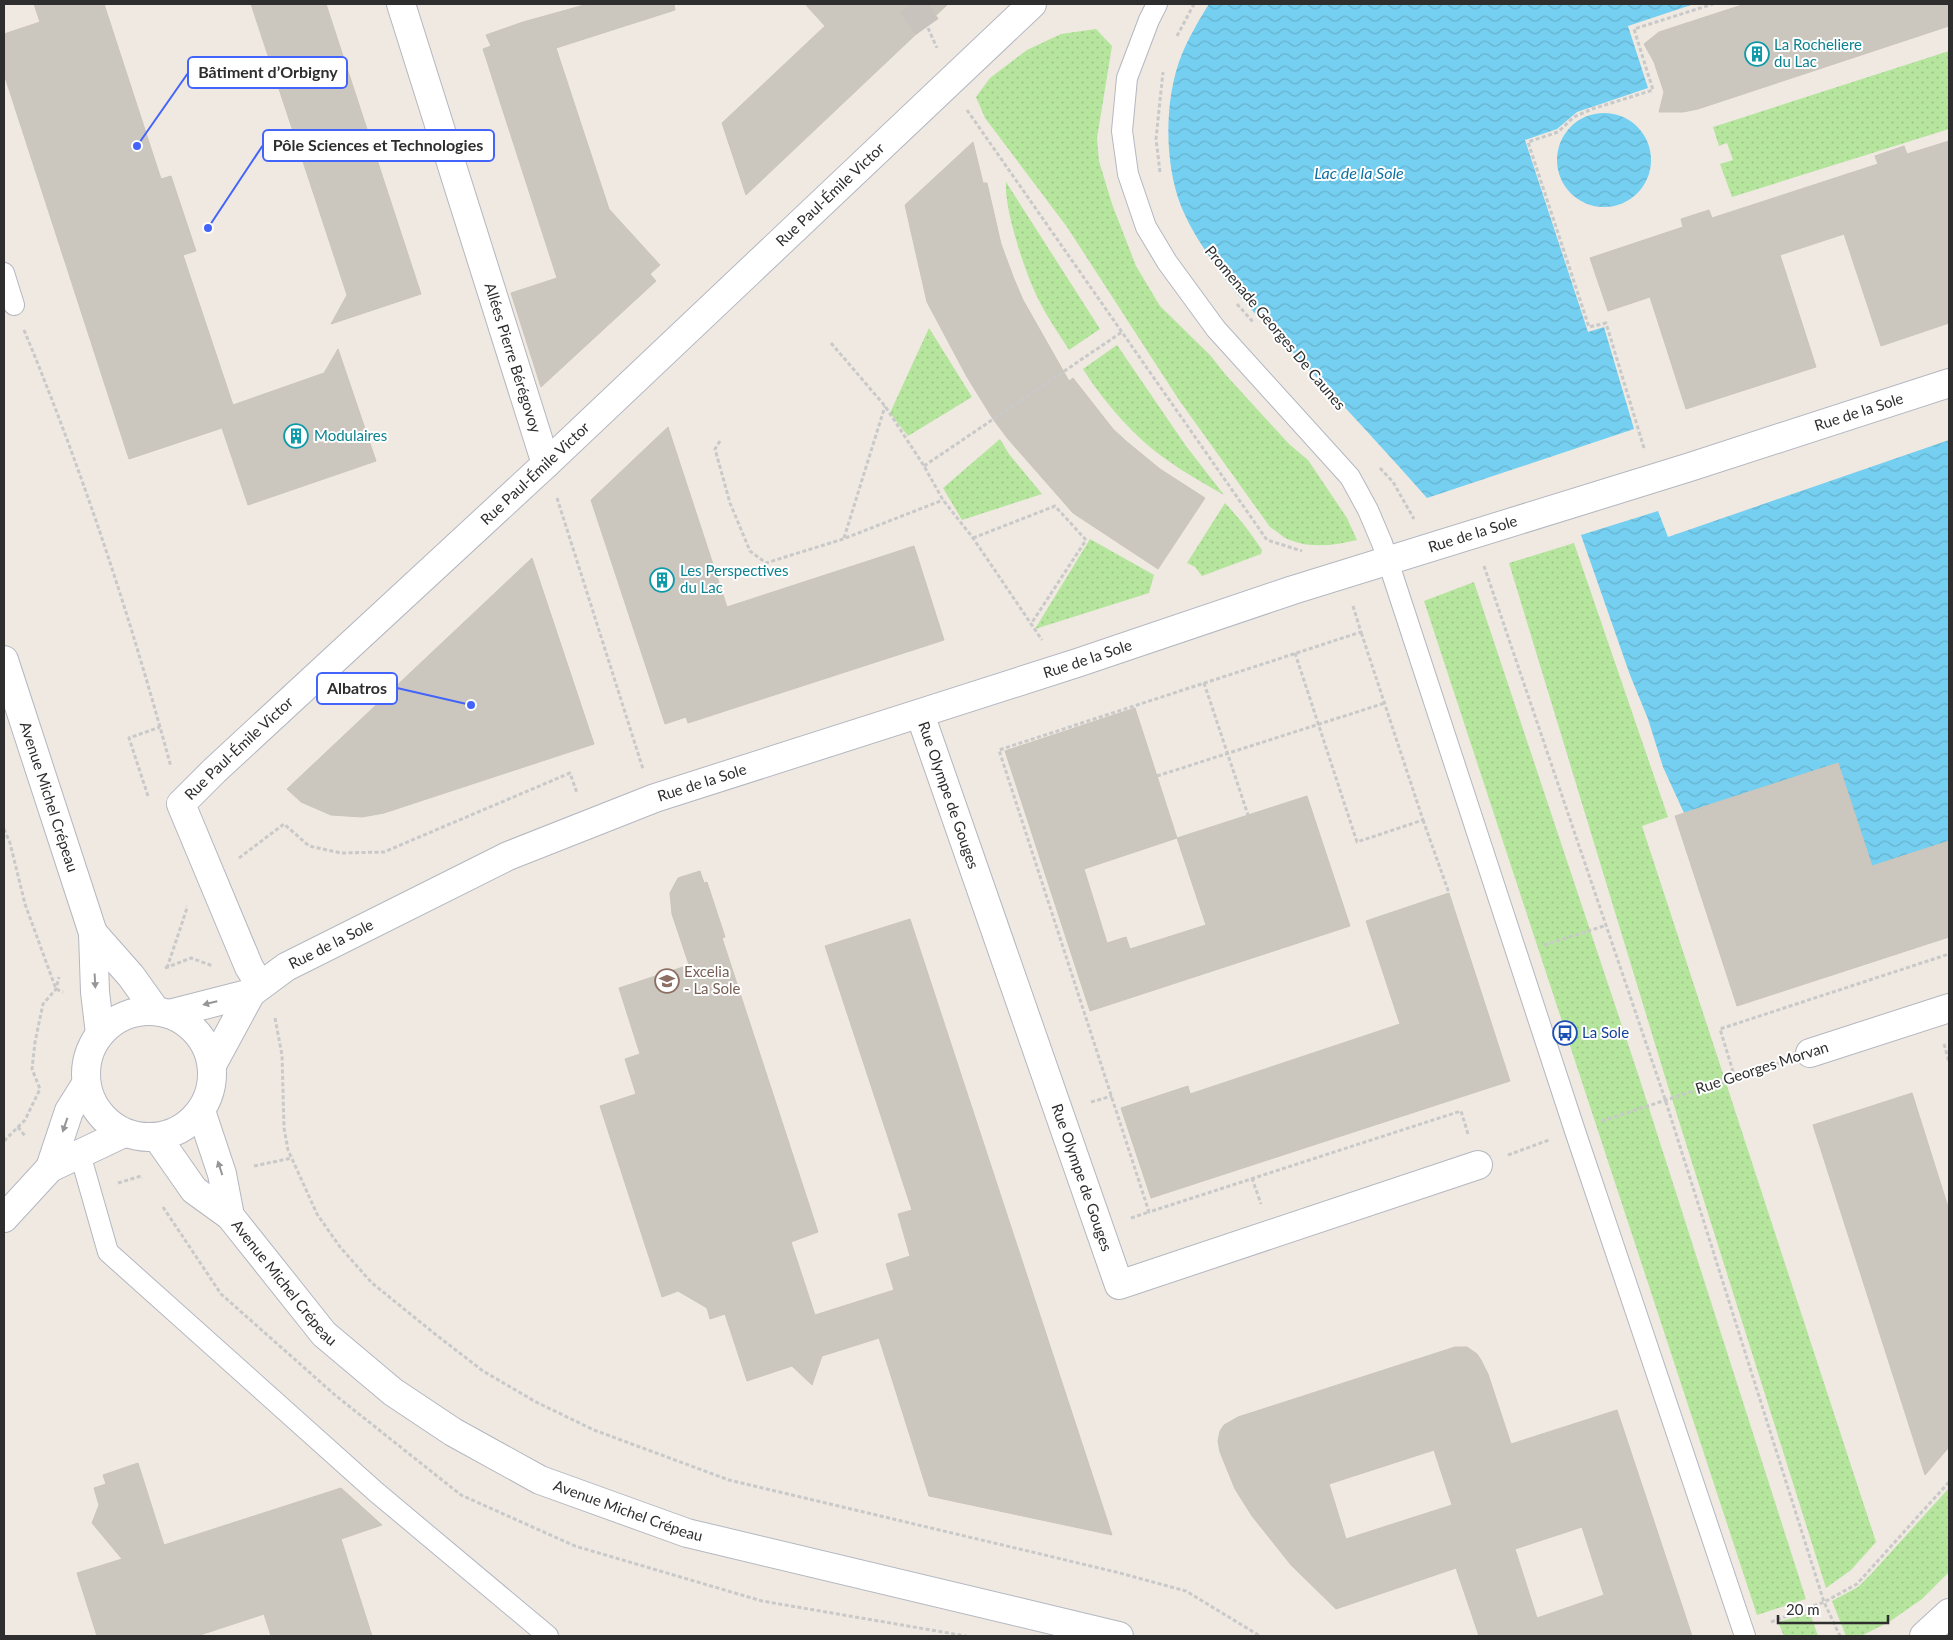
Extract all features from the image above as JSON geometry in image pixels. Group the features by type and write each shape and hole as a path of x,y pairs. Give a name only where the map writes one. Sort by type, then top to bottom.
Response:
{"street":[{"name":"Allées Pierre Bérégovoy","path":"400,4 546,464"},
{"name":"Rue Paul-Émile Victor","path":"255,989 245,958 181,804 546,464 1032,4"},
{"name":"Rue de la Sole","path":"162,1013 255,989 286,967 508,856 655,798 920,714 1343,574 1690,467 1949,383"},
{"name":"Avenue Michel Crépeau","path":"4,660 93,933 95,992 100,1034"},
{"name":"Rue Olympe de Gouges","path":"920,714 1119,1285 1478,1165"},
{"name":"Avenue Michel Crépeau","path":"93,933 162,1013"},
{"name":"Rue de la Sole","path":"212,1065 255,989"},
{"name":"Rue Georges Morvan","path":"1810,1053 1949,1008"},
{"name":"Avenue Michel Crépeau","path":"140,1011 162,1013 185,1022 197,1033 207,1048 212,1065 211,1089 201,1111 189,1124 174,1133 157,1137 140,1137 124,1133 106,1121 97,1110 86,1084 86,1066 91,1049 100,1034 112,1023 125,1015 140,1011"},
{"path":"50,1168 69,1111 86,1084"},
{"name":"Avenue Michel Crépeau","path":"201,1111 222,1174 230,1216"},
{"path":"4,1218 50,1168 124,1133"},
{"name":"Avenue Michel Crépeau","path":"157,1137 194,1190 230,1216 324,1334 401,1397 453,1432 540,1480 688,1533 1119,1636"},
{"path":"1924,1636 1949,1613"},
{"path":"1940,1636 1949,1622"}],"lane":[{"path":"1157,4 1148,20 1127,78 1122,131 1128,174 1146,227 1167,262 1216,329 1350,477 1368,510 1388,560 1575,1130 1745,1636"},
{"path":"4,273 14,306"},
{"path":"80,1154 108,1252 376,1492 548,1636"}],"path":[{"path":"1173,44 1194,4"},
{"path":"1653,478 1606,324 1589,327 1528,142 1558,132 1574,117 1592,109 1653,90 1634,29 1713,4"},
{"path":"1161,176 1156,138 1163,70"},
{"path":"952,78 962,104 1267,540 1326,559 1343,574 1449,893"},
{"name":"Promenade Georges De Caunes","path":"1232,299 1258,328"},
{"path":"14,306 38,362 91,506 146,674 181,804"},
{"path":"924,466 1122,332"},
{"path":"831,343 885,406 924,466 943,500 973,538 1060,668"},
{"path":"843,539 885,406"},
{"path":"720,441 715,449 730,504 750,551 766,563 843,539 943,500"},
{"path":"546,464 644,770 655,798"},
{"path":"1380,468 1393,482 1416,523"},
{"path":"973,538 1055,506 1086,540 1031,624"},
{"path":"1472,534 1665,1099 1824,1602 1840,1636"},
{"path":"1361,632 999,750 1149,1212 1460,1111 1478,1165"},
{"path":"1295,653 1357,842 1424,820"},
{"path":"1204,683 1248,815"},
{"path":"1157,776 1385,702"},
{"path":"635,773 644,770"},
{"path":"212,879 284,824 309,846 341,853 384,852 570,773 578,796"},
{"path":"4,828 10,843 25,904 56,989 82,1001 95,992"},
{"path":"1517,953 1607,925"},
{"path":"1735,1078 1720,1029 1949,954"},
{"path":"131,976 167,968 191,958 227,971 245,958"},
{"path":"4,1141 25,1120 40,1089 32,1069 35,1042 43,1004 56,989"},
{"path":"255,989 275,1015 282,1054 284,1128 288,1150 317,1214 340,1247 372,1283 483,1371 536,1402 594,1430 729,1480 1116,1572 1186,1591 1260,1636"},
{"name":"Rue Georges Morvan","path":"1478,1165 1665,1099 1810,1053"},
{"path":"1767,1624 1824,1602 1857,1584 1949,1482"}],"green space":[{"path":"1096,29 1112,46 1097,138 1099,161 1112,204 1136,266 1160,306 1210,355 1289,444 1308,460 1347,518 1357,540 1332,545 1298,543 1287,539 1270,527 1179,400 1067,227 985,118 976,97 990,78 1027,50 1061,34"},
{"path":"1949,51 1949,129 1732,197 1720,164 1733,160 1727,143 1719,146 1713,127"},
{"path":"1006,182 1100,329 1069,350 1050,321 1034,290 1011,221"},
{"path":"929,328 972,397 908,436 890,413"},
{"path":"1117,345 1186,446 1224,495 1174,465 1155,451 1121,419 1091,381 1083,369"},
{"path":"1000,439 1009,454 1042,494 962,520 943,488"},
{"path":"1225,503 1254,538 1262,550 1261,554 1202,576 1195,567 1187,563"},
{"path":"1090,539 1154,575 1149,593 1035,629"},
{"path":"1574,543 1668,817 1642,826 1876,1542 1851,1570 1826,1588 1666,1080 1509,563"},
{"path":"1474,582 1639,1077 1806,1599 1757,1615 1424,601"},
{"path":"1949,1488 1949,1572 1922,1599 1889,1622 1861,1636 1846,1636 1832,1601 1858,1587"},
{"path":"1810,1613 1818,1636 1784,1636 1778,1622"}],"water":[{"name":"Lac de la Sole","path":"1209,4 1694,4 1628,26 1648,88 1577,112 1557,129 1525,140 1588,332 1604,327 1634,429 1427,498 1353,416 1252,311 1222,275 1205,250 1194,233 1181,206 1171,170 1168,130 1169,110 1176,71 1182,54"},
{"path":"1604,113 1622,117 1637,127 1647,142 1651,160 1647,178 1637,193 1622,203 1604,207 1586,203 1571,193 1561,178 1557,160 1561,142 1571,127 1586,117"},
{"path":"1949,440 1949,841 1872,866 1838,763 1684,813 1663,767 1648,719 1630,675 1581,535 1658,511 1668,537"}],"building":[{"path":"34,4 104,4 161,179 171,176 196,251 183,255 233,405 324,373 338,349 376,461 248,505 222,428 129,459 4,74 4,34 40,22"},
{"path":"251,4 326,4 421,294 331,324 347,295"},
{"path":"588,4 674,4 675,10 556,48 609,209 660,265 650,274 656,281 541,387 511,293 557,278 483,49 491,46 486,35 523,22"},
{"path":"805,4 948,4 746,195 722,123 825,26"},
{"name":"La Rocheliere du Lac","path":"1745,4 1949,4 1949,26 1698,109 1683,112 1659,112 1664,92 1654,62 1644,44 1659,32"},
{"path":"1949,141 1949,323 1881,346 1844,234 1780,255 1816,367 1686,409 1650,297 1608,311 1590,258 1683,227 1681,219 1709,210 1712,218 1878,164 1875,156 1904,146 1907,154"},
{"path":"973,142 983,183 987,183 1001,244 1014,279 1023,300 1069,381 1073,378 1113,429 1126,441 1160,469 1205,498 1158,569 1073,513 1008,439 967,377 927,302 905,205"},
{"name":"Les Perspectives du Lac","path":"668,427 727,607 914,546 944,640 688,723 686,717 665,724 591,500"},
{"path":"532,558 594,744 384,813 362,817 331,815 301,802 287,789"},
{"path":"1135,708 1177,838 1307,796 1350,926 1090,1011 1005,751","holes":["1177,838 1206,925 1130,949 1126,937 1107,943 1084,869"]},
{"path":"1838,763 1872,866 1949,841 1949,937 1737,1006 1675,816"},
{"path":"700,871 704,883 707,882 725,937 722,938 818,1232 791,1242 815,1315 894,1290 886,1264 910,1256 898,1214 912,1210 825,946 910,919 1112,1535 929,1496 879,1338 822,1356 812,1385 792,1366 747,1381 725,1314 710,1319 707,1308 678,1291 662,1297 600,1106 636,1094 625,1059 640,1054 619,988 689,965 672,914 670,893 678,878"},
{"path":"1449,893 1510,1081 1151,1198 1121,1108 1188,1086 1190,1094 1400,1024 1366,921"},
{"path":"1912,1093 1949,1210 1949,1447 1925,1475 1813,1125"},
{"path":"1455,1347 1467,1347 1477,1354 1481,1360 1488,1374 1511,1444 1617,1410 1692,1636 1479,1636 1456,1568 1336,1609 1291,1565 1252,1516 1235,1489 1220,1452 1218,1441 1220,1431 1224,1425 1238,1417","holes":["1434,1450 1452,1505 1346,1539 1329,1484","1582,1527 1604,1595 1537,1618 1515,1549"]},
{"path":"138,1463 164,1545 341,1488 382,1525 341,1539 372,1636 271,1636 264,1614 197,1636 97,1636 77,1573 122,1559 92,1523 99,1505 94,1488 106,1484 103,1475"}],"tunnel":[{"path":"911,4 928,28"}],"place":[{"name":"La Rocheliere du Lac","path":"1757,54"},
{"name":"Bâtiment d’Orbigny","path":"137,146"},
{"name":"Pôle Sciences et Technologies","path":"208,228"},
{"name":"Modulaires","path":"296,436"},
{"name":"Les Perspectives du Lac","path":"662,580"},
{"name":"Albatros","path":"471,705"},
{"name":"Excelia - La Sole","path":"667,981"},
{"name":"La Sole","path":"1565,1033"}]}
